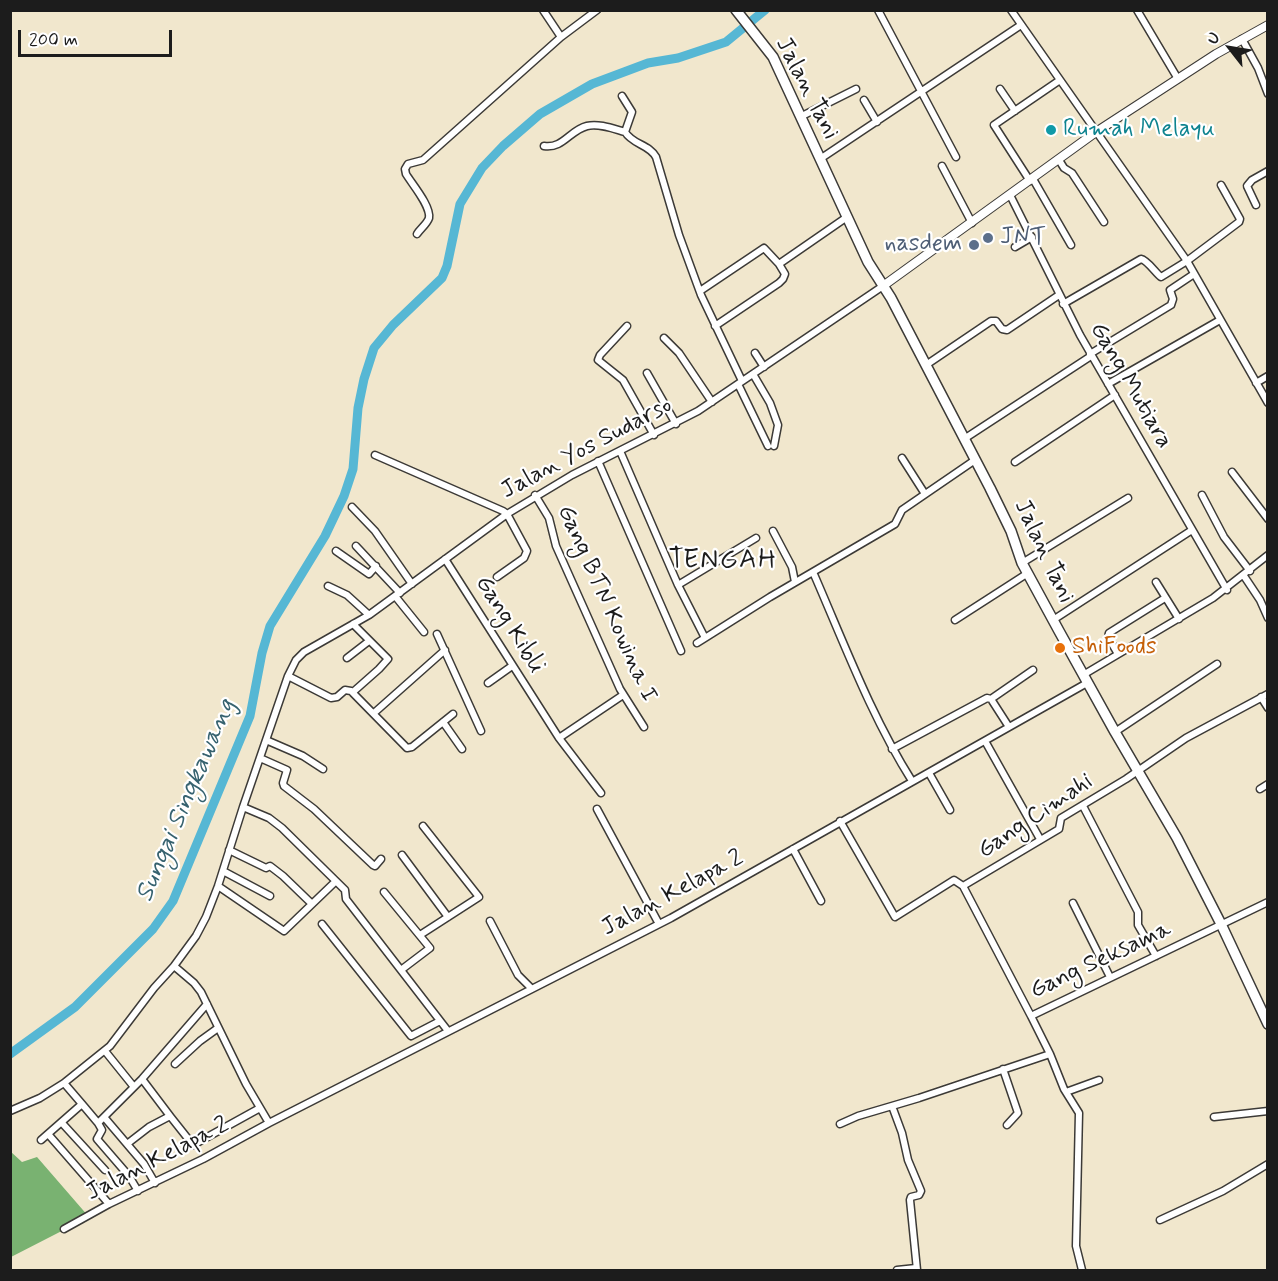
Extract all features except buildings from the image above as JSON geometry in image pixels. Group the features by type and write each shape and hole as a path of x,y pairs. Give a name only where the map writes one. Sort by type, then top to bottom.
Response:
{"highway":[{"name":"Jalan Tani","path":"738,13 773,57 868,262 891,298 1004,514 1022,562 1053,620 1177,838 1268,1024"}],"main road":[{"name":"Jalan Yos Sudarso","path":"883,286 1096,132 1242,39 1268,25"}],"street":[{"path":"543,10 561,37"},
{"path":"417,234 429,218 428,209 404,171 408,164 425,158 561,37 597,10"},
{"path":"878,10 956,157"},
{"path":"1011,10 1187,261 1268,403"},
{"path":"1137,10 1178,79"},
{"path":"820,159 1021,25"},
{"path":"1242,39 1258,68 1268,94"},
{"path":"1060,80 994,125 1032,180 1071,244"},
{"path":"800,117 855,89"},
{"path":"1000,89 1015,111"},
{"path":"621,96 632,112 625,132"},
{"path":"864,100 877,122"},
{"path":"544,146 550,147 558,144 586,126 602,126 625,132 632,141 653,151 679,236 700,291 740,383 771,446 778,425 770,403 753,374"},
{"path":"1059,160 1064,168 1072,173 1104,222"},
{"path":"942,166 972,223"},
{"path":"1256,205 1247,186 1252,180 1268,171"},
{"path":"1063,304 1141,259 1145,260 1155,274 1161,278 1239,222 1240,219 1221,185"},
{"name":"Gang Mutiara","path":"1010,195 1063,304 1091,355 1227,590"},
{"path":"779,264 848,217"},
{"path":"1015,247 1032,237"},
{"path":"700,291 762,248 766,249 779,264 784,274 782,281 716,326"},
{"path":"964,439 1171,305 1173,301 1170,290 1194,274"},
{"name":"Jalan Yos Sudarso","path":"10,1111 34,1101 64,1083 105,1051 174,966 201,927 218,886 288,676 296,660 304,652 369,615 536,495 598,461 676,424 883,286"},
{"path":"926,364 991,321 996,321 1004,331 1008,330 1059,295"},
{"path":"1108,384 1220,320"},
{"path":"627,326 598,360 626,384 654,435"},
{"path":"664,338 684,361 712,402"},
{"path":"755,353 764,367"},
{"path":"647,374 676,424"},
{"path":"1256,383 1268,376"},
{"path":"1015,462 1115,395"},
{"path":"620,451 678,585 705,638"},
{"path":"375,455 507,514 527,551 524,558 497,577"},
{"path":"902,458 925,494"},
{"path":"696,643 895,524 902,510 975,460"},
{"path":"598,461 681,651"},
{"path":"1232,472 1268,519"},
{"name":"Gang BTN Kowina I","path":"536,495 549,518 556,546 623,695 644,727"},
{"path":"1202,495 1224,537 1247,573 1268,618"},
{"path":"1022,562 1128,498"},
{"path":"352,507 375,531 412,584"},
{"path":"1053,620 1192,530"},
{"path":"773,531 792,567 795,582"},
{"path":"678,585 756,538"},
{"path":"356,546 376,566 424,632"},
{"path":"336,551 369,574 376,566"},
{"name":"Jalan Kelapa 2","path":"64,1229 106,1200 153,1178 203,1160 265,1116 305,1105 444,1026 531,988 659,924 929,773 1009,727 1085,679 1118,654 1227,590 1268,555"},
{"name":"Gang Kibli","path":"445,559 559,738 601,793"},
{"path":"813,572 892,750 912,781"},
{"path":"955,620 1028,573"},
{"path":"1156,582 1179,619"},
{"path":"328,586 347,595 369,615"},
{"path":"1118,654 1108,637 1109,633 1165,598"},
{"path":"353,624 388,660 353,692"},
{"path":"437,634 482,731"},
{"path":"347,658 369,641"},
{"path":"374,713 445,650"},
{"path":"1115,732 1217,664"},
{"path":"488,683 512,666"},
{"path":"892,750 983,699 992,699 1033,670"},
{"path":"288,676 331,698 337,697 345,690 353,692 407,748 412,747 453,714"},
{"path":"559,738 623,695"},
{"path":"1264,695 1268,708"},
{"name":"Gang Cimahi","path":"840,821 895,917 954,880 963,886 1006,862 1059,829 1061,818 1138,771 1186,738 1264,695"},
{"path":"992,699 1009,727"},
{"path":"443,722 462,749"},
{"path":"266,740 303,756 323,770"},
{"path":"985,741 1040,839"},
{"path":"260,758 287,770 284,786 314,810 373,865 375,866 381,859"},
{"path":"929,773 950,810"},
{"path":"1260,789 1268,784"},
{"path":"1083,806 1137,912 1138,926 1156,956"},
{"path":"243,807 268,818 282,828 345,890 346,899 444,1026 411,1036 322,924"},
{"path":"597,809 659,924"},
{"path":"420,936 479,897 423,826"},
{"path":"793,849 821,901"},
{"path":"229,850 266,868 270,866 312,904"},
{"path":"402,855 448,917"},
{"path":"223,871 270,896"},
{"path":"218,886 281,931 287,929 336,881"},
{"name":"Gang Seksama","path":"963,886 1031,1016 1268,902"},
{"path":"384,892 430,948 401,970"},
{"path":"1073,903 1110,978"},
{"path":"490,921 518,975 531,988"},
{"name":"Jalan Kelapa 2","path":"174,966 194,982 265,1116"},
{"path":"98,1123 135,1087 207,1004"},
{"path":"1031,1016 1066,1092 1079,1113 1076,1246 1082,1270"},
{"path":"175,1064 218,1028"},
{"path":"105,1051 135,1087"},
{"path":"840,1124 858,1116 1050,1054"},
{"path":"1003,1070 1018,1113 1006,1125"},
{"path":"142,1079 193,1145 265,1116"},
{"path":"1066,1092 1099,1080"},
{"path":"64,1083 98,1123 102,1130 98,1140 129,1176 135,1188"},
{"path":"41,1140 82,1104"},
{"path":"892,1106 902,1133 909,1163 921,1191 910,1200 917,1269 897,1270"},
{"path":"1214,1117 1268,1111"},
{"path":"127,1144 149,1127 170,1116"},
{"path":"104,1117 153,1178"},
{"path":"62,1123 105,1170"},
{"path":"48,1134 106,1200"},
{"path":"1160,1220 1223,1191 1268,1164"}],"green space":[{"path":"10,1151 22,1162 37,1157 89,1217 11,1257"}],"waterway":[{"name":"Sungai Singkawang","path":"10,1054 75,1007 153,929 173,901 250,716 262,653 270,626 325,536 344,496 353,469 358,408 374,348 393,325 442,278 447,266 460,204 482,168 540,114 592,84 648,63 678,58 726,42 765,10"}],"place":[{"name":"Rumah Melayu","path":"1051,130"},
{"name":"JNT","path":"988,238"},
{"name":"nasdem","path":"974,245"},
{"name":"ShiFoods","path":"1060,648"}],"district":[{"name":"TENGAH","path":"723,561"}]}
